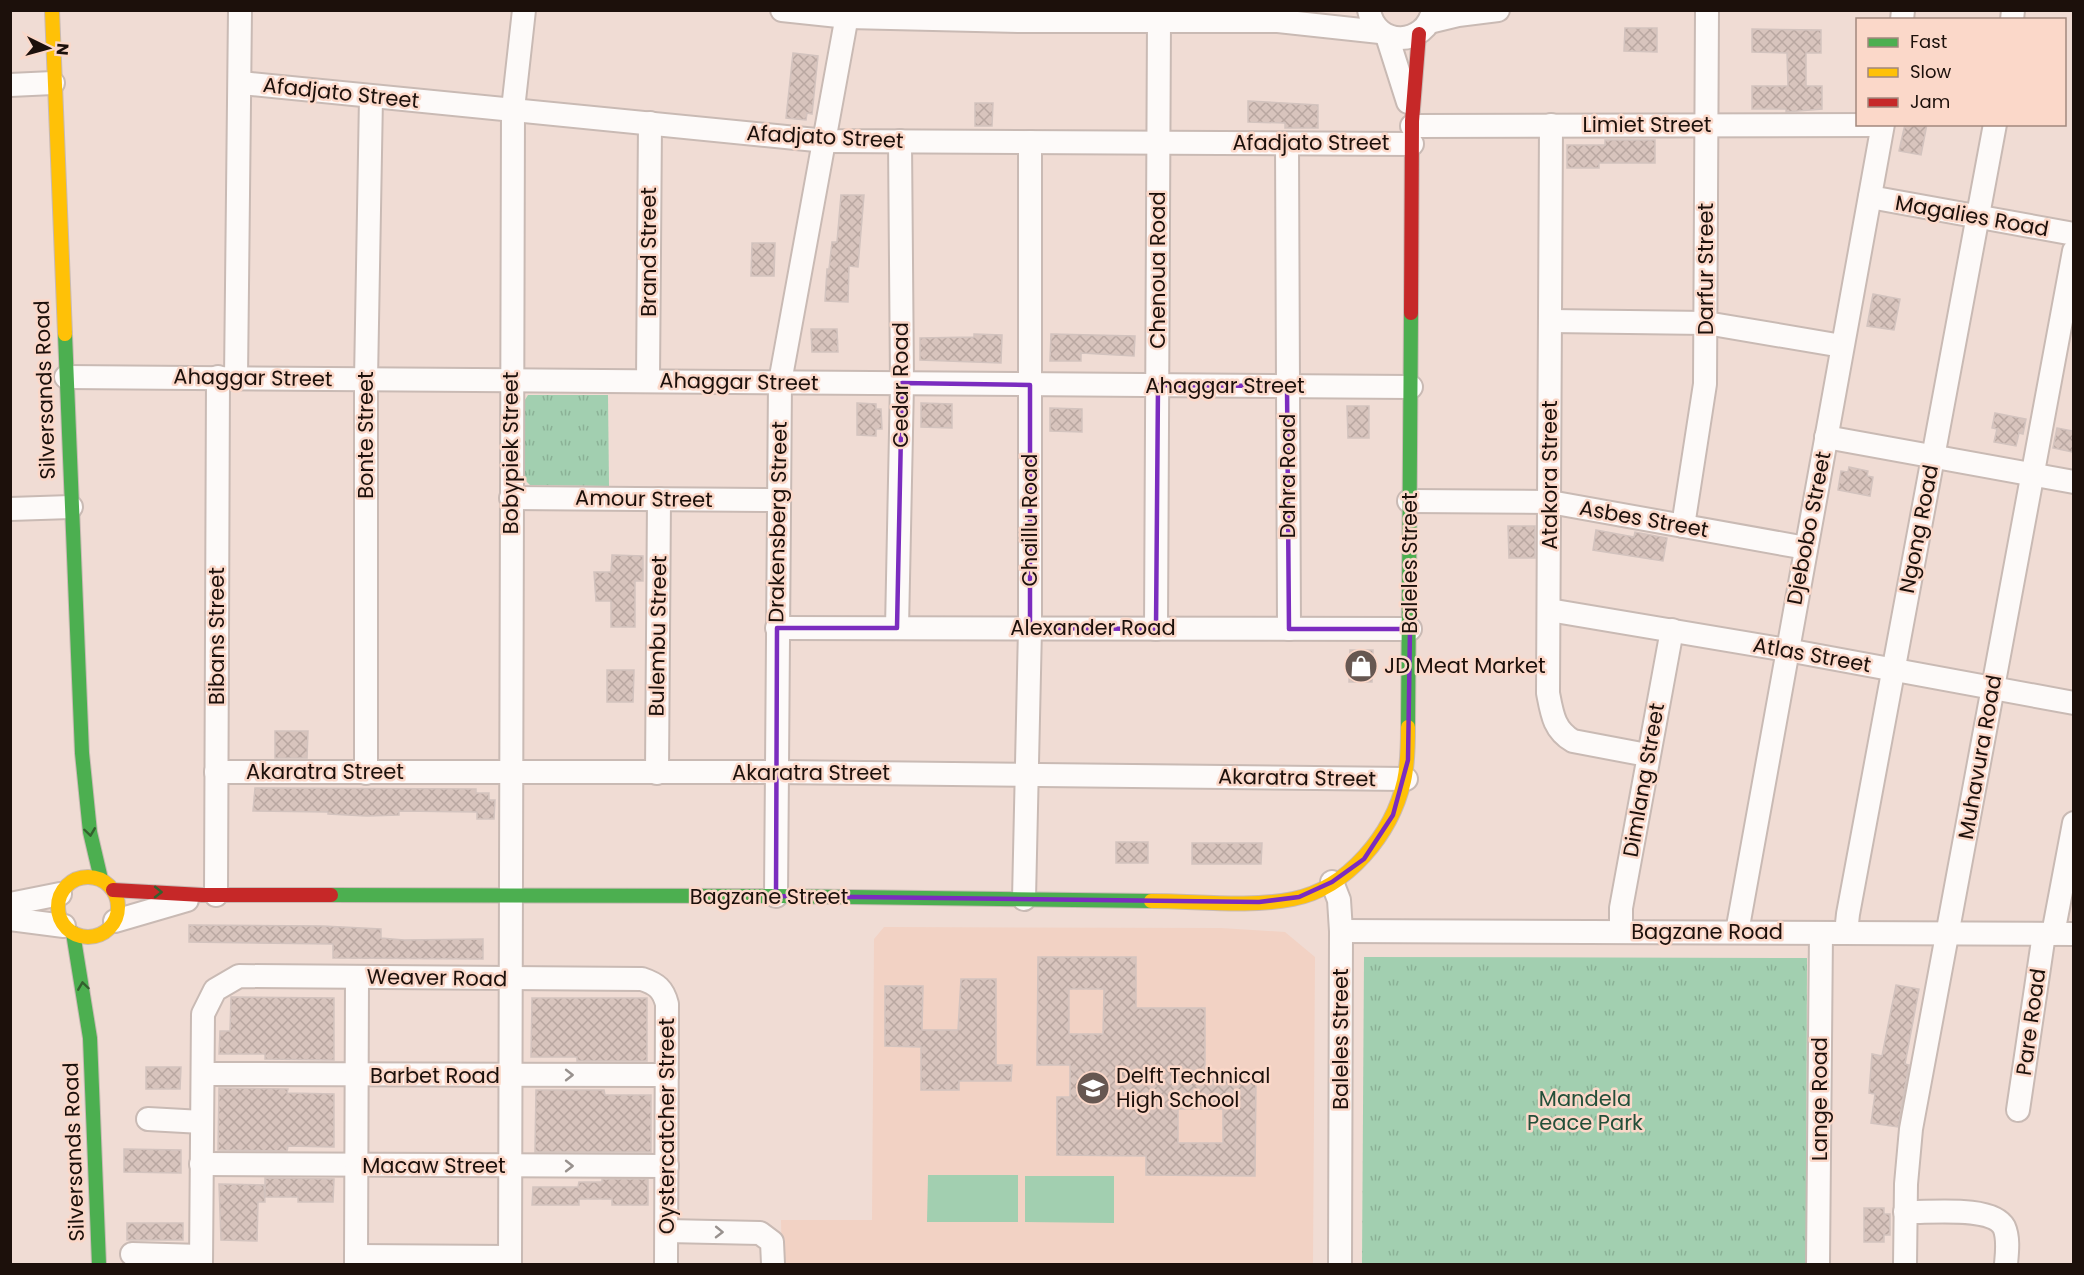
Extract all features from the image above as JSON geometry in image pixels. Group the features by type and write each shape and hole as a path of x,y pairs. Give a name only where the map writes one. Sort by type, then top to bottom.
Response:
{"street":[{"name":"Silversands Road","path":"48,10 51,25"},
{"name":"Silversands Road","path":"52,10 81,753 90,832 101,879"},
{"name":"Bibans Street","path":"209,895 216,772 227,377 241,82 240,10"},
{"name":"Bobypiek Street","path":"510,1261 509,896 513,109 524,10"},
{"path":"782,10 1020,21 1278,21 1383,34 1399,40 1427,22 1498,10"},
{"path":"1278,21 1339,10"},
{"name":"Baleles Street","path":"1370,10 1373,23 1383,34 1404,86 1412,130"},
{"name":"Darfur Street","path":"1683,526 1704,403 1707,10"},
{"name":"Drakensberg Street","path":"776,896 777,500 780,382 848,14"},
{"name":"Chenoua Road","path":"1156,629 1158,20"},
{"name":"Baleles Street","path":"1340,1264 1341,931 1339,900 1332,882 1364,859 1393,815 1406,779 1410,629 1412,130 1416,51 1427,22"},
{"name":"Afadjato Street","path":"241,82 371,97 826,141 1287,144 1412,130"},
{"path":"10,85 54,83"},
{"name":"Bonte Street","path":"366,773 366,380 371,97"},
{"name":"Brand Street","path":"648,381 650,123"},
{"name":"Limiet Street","path":"1412,130 1551,125 1856,125"},
{"name":"Atakora Street","path":"1551,125 1548,693 1552,720 1563,735 1573,741 1647,755"},
{"name":"Djebobo Street","path":"1737,932 1883,126"},
{"name":"Ngong Road","path":"1846,933 1995,126"},
{"name":"Cedar Road","path":"897,628 902,383 900,141"},
{"name":"Chaillu Road","path":"1024,899 1030,628 1030,142"},
{"name":"Dahra Road","path":"1287,144 1289,629"},
{"name":"Magalies Road","path":"1870,197 2073,234"},
{"name":"Muhavura Road","path":"1905,1264 1905,1212 1911,1129 2073,251"},
{"path":"1551,321 1706,323 1842,346"},
{"name":"Ahaggar Street","path":"66,377 1412,387"},
{"path":"1826,437 2073,482"},
{"name":"Amour Street","path":"511,498 777,500"},
{"name":"Bulembu Street","path":"657,773 659,499"},
{"name":"Asbes Street","path":"1409,501 1550,502 1806,548"},
{"path":"10,508 71,507"},
{"name":"Atlas Street","path":"1550,610 1787,650 2073,703"},
{"name":"Alexander Road","path":"777,628 1410,629"},
{"name":"Dimlang Street","path":"1621,932 1621,908 1647,755 1672,630"},
{"name":"Silversands Road","path":"76,831 81,753"},
{"name":"Akaratra Street","path":"216,772 510,774 776,772 1406,779"},
{"name":"Pare Road","path":"2018,1110 2057,934 2073,823"},
{"path":"69,930 58,911 75,863"},
{"path":"10,903 65,888 84,877 101,879 113,890 118,906 100,950"},
{"name":"Bagzane Street","path":"113,890 209,895 776,896 1259,902 1299,897 1332,882"},
{"name":"Bagzane Street","path":"111,925 209,895"},
{"path":"10,919 69,930 91,937 111,925"},
{"name":"Silversands Road","path":"69,930 90,1038 99,1264"},
{"name":"Bagzane Road","path":"1341,931 2057,934"},
{"name":"Lange Road","path":"1818,1264 1821,933"},
{"name":"Weaver Road","path":"202,1074 203,1014 215,990 239,976 642,979 661,989"},
{"path":"357,977 356,1260 510,1261"},
{"name":"Oystercatcher Street","path":"661,989 668,1004 666,1264"},
{"name":"Silversands Road","path":"90,1038 97,991"},
{"path":"132,1254 201,1260 202,1074"},
{"name":"Barbet Road","path":"202,1074 667,1075"},
{"path":"148,1119 202,1122"},
{"name":"Macaw Street","path":"201,1164 667,1166"},
{"path":"1905,1212 1991,1215 2003,1225 2006,1233 2006,1264"},
{"path":"667,1231 760,1233 770,1239 774,1248 774,1264"}],"highlighted area":[{"path":"902,383 1030,385 1030,628 1156,629 1158,385 1287,386 1289,629 1410,629 1408,760 1393,815 1364,859 1332,882 1299,897 1259,902 776,896 777,628 897,628"}],"shaded area":[{"name":"Delft Technical High School","path":"884,927 1221,928 1285,932 1315,957 1313,1264 782,1264 781,1220 872,1220 874,939"}],"green space":[{"path":"528,395 608,395 609,486 530,485 522,477 523,403"},
{"name":"Mandela Peace Park","path":"1364,957 1807,958 1806,1264 1362,1264"},
{"path":"928,1175 1018,1175 1018,1222 927,1222"},
{"path":"1025,1176 1114,1176 1114,1223 1025,1222"}],"building":[{"path":"1625,28 1657,28 1657,52 1624,51"},
{"path":"1752,29 1821,30 1821,53 1806,53 1806,86 1822,86 1822,109 1786,112 1786,109 1752,109 1752,86 1788,86 1787,53 1752,52"},
{"path":"793,53 818,56 812,114 807,113 806,120 786,118"},
{"path":"1248,101 1318,105 1318,128 1285,128 1285,123 1248,122"},
{"path":"975,103 993,103 992,126 975,126"},
{"path":"1905,126 1927,126 1921,155 1899,151"},
{"path":"1605,140 1655,140 1655,163 1599,163 1599,168 1567,168 1567,145 1605,145"},
{"path":"841,195 864,195 858,267 849,266 848,302 825,301 832,242 837,242"},
{"path":"752,243 775,243 774,276 751,276"},
{"path":"1873,294 1900,299 1894,330 1867,326"},
{"path":"811,329 837,329 838,352 812,352"},
{"path":"974,334 1002,335 1001,363 920,360 920,338 974,337"},
{"path":"1051,334 1135,336 1134,356 1081,353 1081,361 1050,361"},
{"path":"857,403 876,404 876,409 881,409 882,429 876,429 876,436 857,435"},
{"path":"921,403 952,404 952,428 921,427"},
{"path":"1347,406 1369,406 1369,438 1348,438"},
{"path":"1050,408 1082,409 1082,432 1050,431"},
{"path":"1995,413 2026,419 2023,434 2019,433 2016,446 1994,442 1997,429 1992,428"},
{"path":"2057,428 2073,431 2073,452 2053,448"},
{"path":"1849,467 1868,471 1867,476 1873,477 1870,496 1838,490 1841,471 1848,472"},
{"path":"1508,526 1535,526 1535,558 1509,558"},
{"path":"1596,530 1634,537 1635,532 1667,538 1663,561 1593,550"},
{"path":"612,555 643,556 643,581 635,581 635,627 611,627 611,601 596,601 594,572 611,572"},
{"name":"JD Meat Market","path":"1350,650 1373,650 1372,682 1349,682"},
{"path":"607,670 634,670 633,702 607,702"},
{"path":"275,731 308,731 307,758 275,758"},
{"path":"255,788 476,789 476,793 489,793 489,800 495,800 494,819 477,819 477,812 399,811 399,815 367,816 328,814 328,812 253,811"},
{"path":"1116,842 1148,842 1148,863 1116,863"},
{"path":"1192,843 1262,843 1261,864 1192,864"},
{"path":"189,925 323,926 381,929 381,938 404,940 483,939 483,959 333,958 333,944 189,942"},
{"path":"1038,957 1136,957 1136,1008 1205,1008 1205,1078 1256,1078 1255,1176 1146,1175 1146,1156 1057,1155 1057,1097 1070,1097 1070,1065 1037,1065","holes":["1069,989 1104,989 1103,1034 1069,1034","1178,1109 1223,1109 1223,1143 1178,1143"]},
{"path":"961,979 996,979 996,1065 1012,1065 1011,1081 959,1081 959,1090 921,1090 921,1047 885,1046 885,986 923,986 922,1030 958,1030"},
{"path":"1896,985 1919,989 1905,1064 1909,1065 1898,1127 1871,1123 1875,1094 1869,1093 1872,1054 1882,1056"},
{"path":"231,997 334,998 334,1060 265,1059 265,1054 219,1054 220,1031 230,1031"},
{"path":"532,998 647,998 647,1061 577,1061 577,1057 531,1057"},
{"path":"146,1067 181,1067 180,1089 146,1089"},
{"path":"219,1088 288,1089 287,1093 334,1094 334,1147 288,1146 287,1151 218,1150"},
{"path":"536,1090 604,1090 605,1095 651,1095 651,1152 535,1152"},
{"path":"124,1149 181,1150 181,1173 124,1172"},
{"path":"265,1178 334,1179 333,1202 298,1202 298,1197 265,1197"},
{"path":"602,1179 648,1179 648,1205 612,1205 612,1199 579,1199 579,1205 532,1205 533,1187 578,1187 579,1182 602,1182"},
{"path":"219,1184 264,1185 265,1202 258,1202 257,1241 221,1240"},
{"path":"1864,1208 1884,1208 1884,1214 1890,1214 1890,1235 1884,1235 1884,1242 1864,1242"},
{"path":"127,1223 183,1223 183,1240 127,1240"}],"traffic: fast":[{"path":"1408,727 1411,313"},
{"path":"65,334 82,753 90,832 101,879"},
{"path":"331,895 776,896 1151,901"},
{"path":"73,933 90,1038 99,1264"}],"traffic: slow":[{"path":"52,10 65,334"},
{"path":"1151,901 1240,904 1276,902 1313,893 1332,883 1365,856 1389,820 1404,781 1408,727"},
{"path":"82,877 94,877 105,882 113,890 118,907 116,919 105,932 94,937 82,937 71,932 63,924 58,913 58,901 63,890 71,882 82,877"}],"traffic: jam":[{"path":"1411,313 1412,121 1419,34"},
{"path":"113,890 202,895 331,895"}],"place":[{"name":"JD Meat Market","path":"1361,666"},
{"name":"Delft Technical High School","path":"1093,1088"}]}
